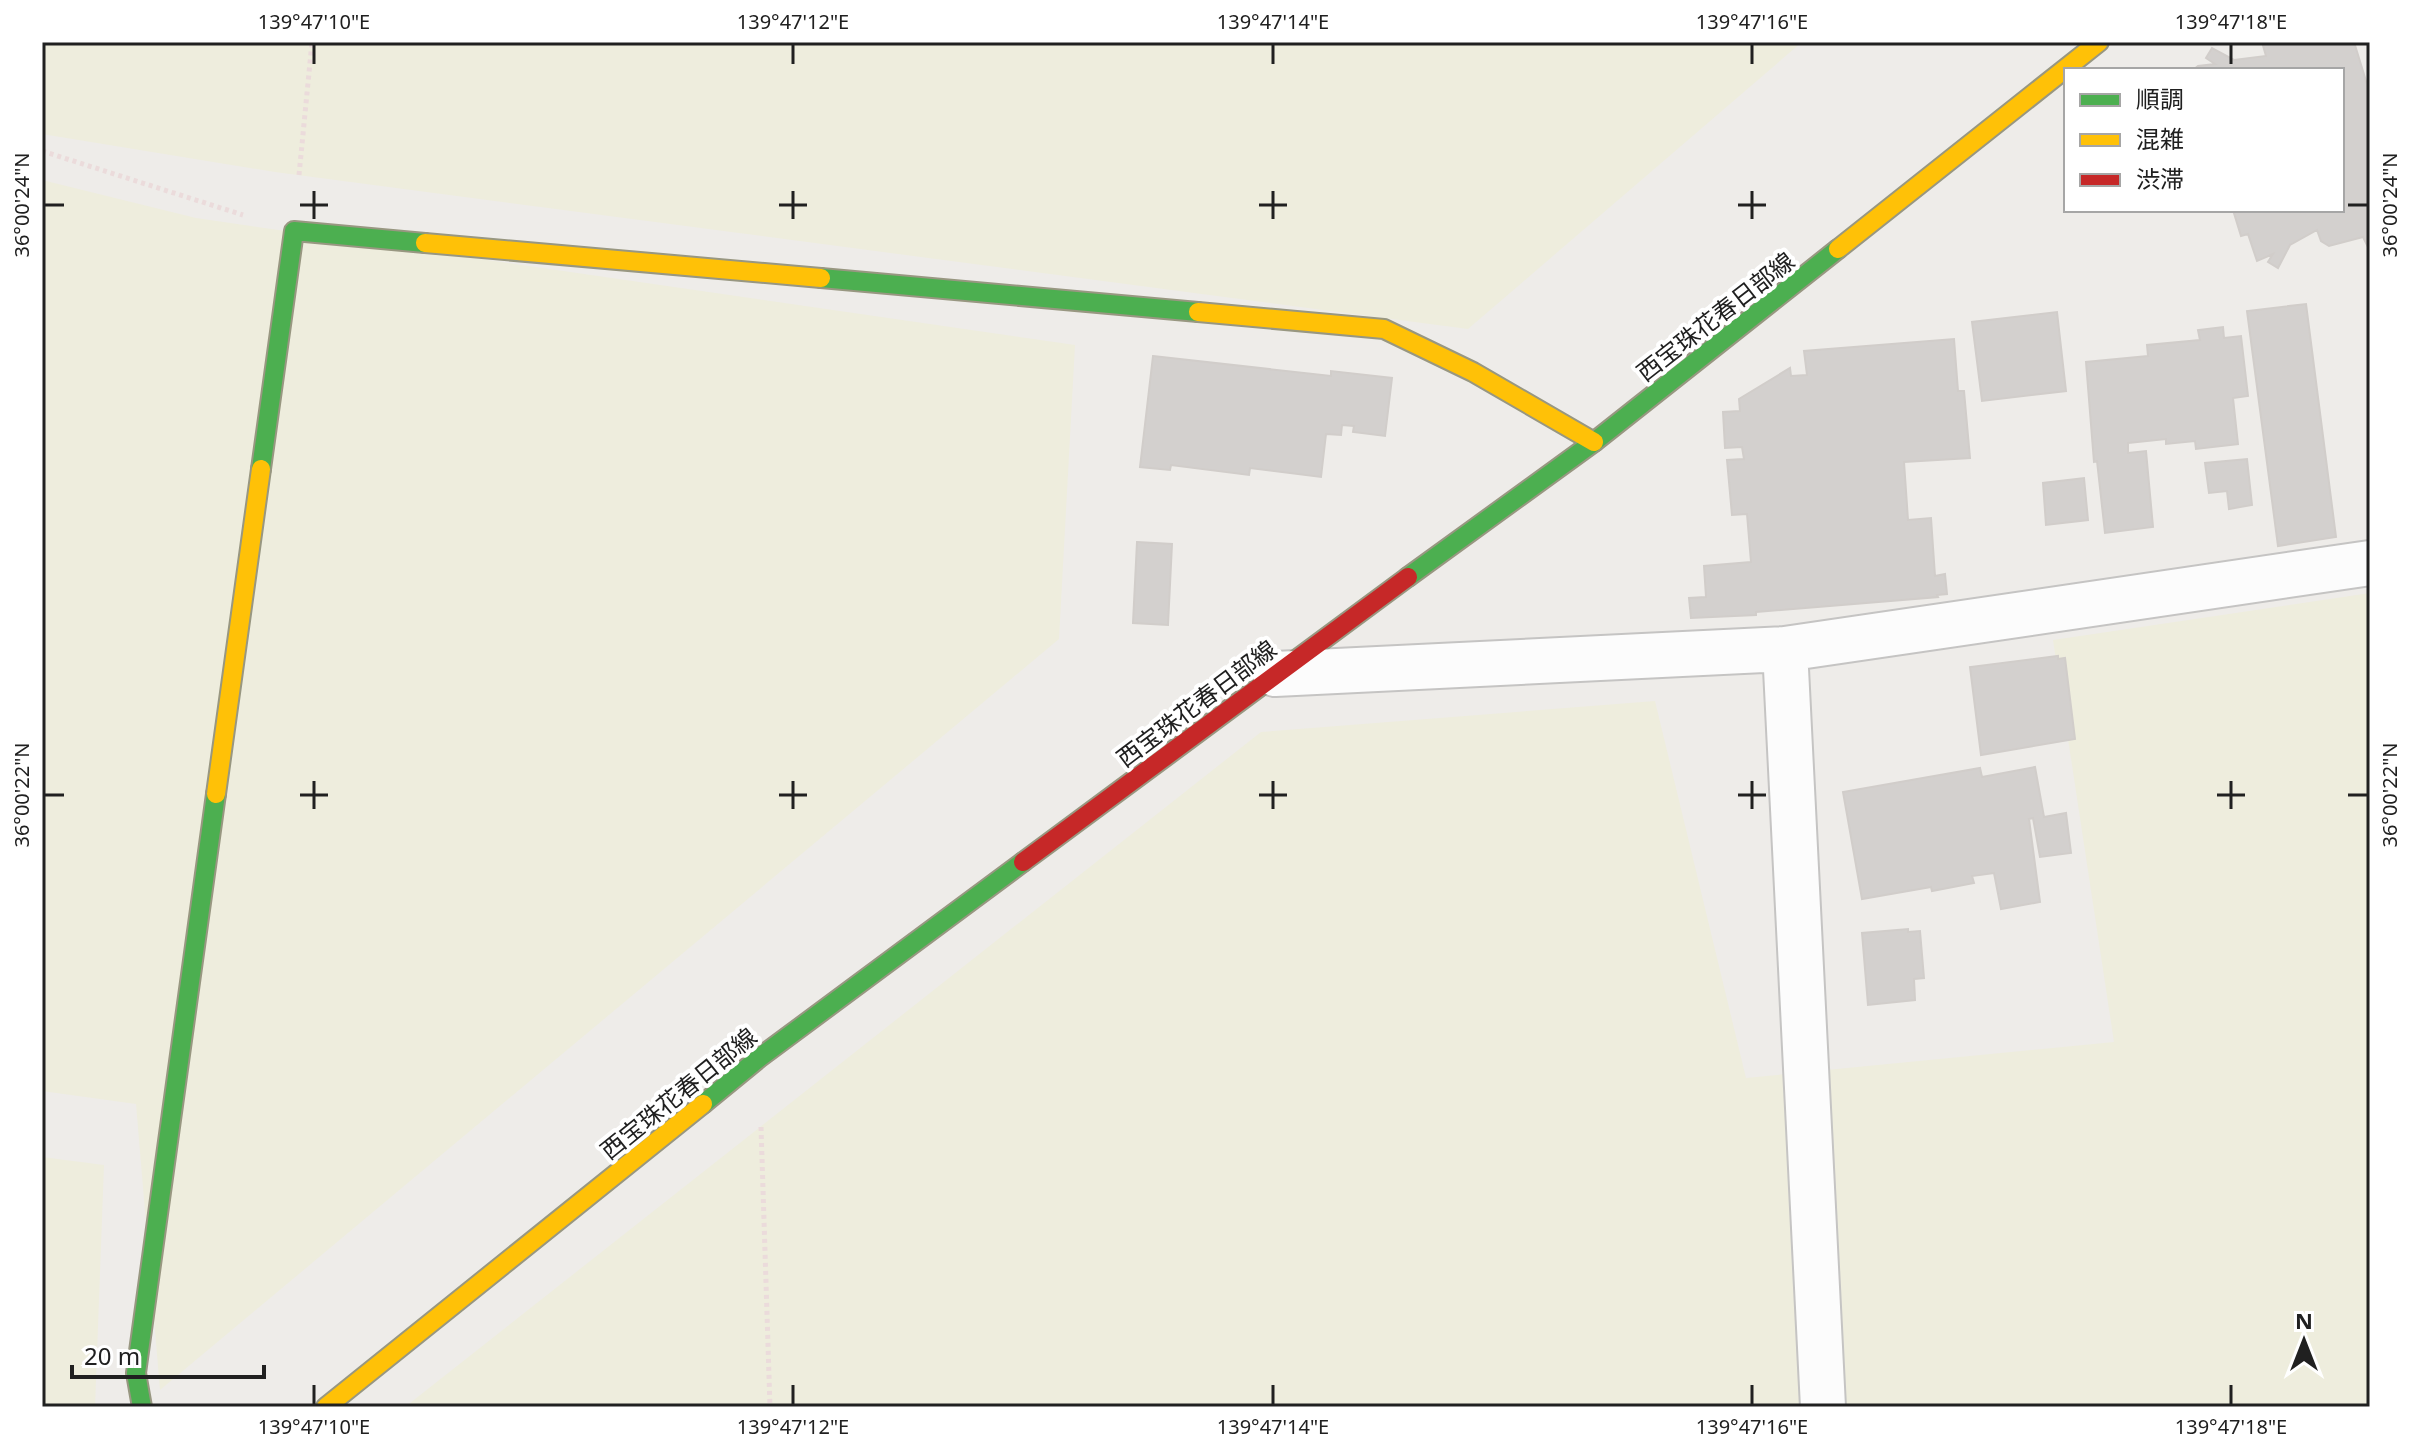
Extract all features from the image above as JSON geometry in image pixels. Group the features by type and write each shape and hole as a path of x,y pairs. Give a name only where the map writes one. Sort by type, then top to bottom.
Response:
{"street":[{"name":"西宝珠花春日部線","path":"2066,68 2099,42"},
{"name":"西宝珠花春日部線","path":"326,1407 759,1058 1275,674 1594,442 2064,70"},
{"path":"142,1407 136,1373 294,231 1384,329 1473,372 1594,442"},
{"path":"1275,674 1785,649 2370,563"},
{"path":"1785,649 1823,1407"}],"path":[{"path":"42,151 294,231 312,42"},
{"path":"759,1058 770,1407"}],"shaded area":[{"path":"42,42 1802,42 1468,329 275,172 42,134"},
{"path":"42,180 196,218 1075,345 1059,639 160,1390 136,1104 42,1091"},
{"path":"2370,593 2370,1407 405,1407 1261,732 1655,701 1746,1078 2114,1042 2053,640"},
{"path":"42,1157 104,1165 95,1407 42,1407"}],"building":[{"path":"2262,42 2354,42 2370,94 2370,251 2363,237 2329,246 2321,241 2317,230 2290,245 2278,268 2268,262 2273,254 2257,261 2248,234 2241,236 2234,212 2344,212 2344,68 2196,68 2215,64 2206,58 2212,48 2234,60 2266,56"},
{"path":"2306,304 2336,537 2278,546 2247,311"},
{"path":"2057,312 2066,391 1982,401 1972,322"},
{"path":"2223,327 2224,338 2241,336 2248,396 2233,398 2238,444 2196,449 2195,441 2166,444 2166,439 2128,443 2128,453 2146,451 2153,527 2105,533 2097,461 2094,462 2086,362 2148,356 2147,345 2200,340 2198,330"},
{"path":"1954,339 1958,391 1964,391 1970,458 1904,462 1908,520 1931,518 1935,576 1945,574 1947,594 1756,612 1756,615 1691,618 1689,598 1706,597 1704,566 1751,562 1747,514 1732,515 1727,460 1744,459 1742,447 1725,448 1723,412 1740,411 1739,399 1790,368 1791,376 1807,375 1804,351"},
{"path":"1153,356 1331,376 1331,371 1392,378 1385,436 1353,432 1354,426 1342,425 1341,435 1326,434 1321,477 1250,468 1249,475 1171,465 1170,470 1140,467"},
{"path":"2247,459 2252,505 2229,509 2227,491 2209,493 2205,463"},
{"path":"2084,478 2088,520 2046,525 2043,483"},
{"path":"1137,542 1172,544 1168,625 1133,623"},
{"path":"2058,656 2058,659 2065,658 2075,739 1981,755 1970,667"},
{"path":"2035,767 2044,817 2066,813 2071,853 2040,857 2033,818 2029,819 2040,902 2001,909 1994,873 1972,876 1974,883 1862,899 1843,792 1980,768 1982,777"},
{"path":"1908,929 1908,932 1920,931 1924,978 1914,979 1915,1000 1868,1005 1862,933"}],"traffic: fast":[{"path":"261,469 294,231 425,243"},
{"path":"1408,577 1594,442 1838,249"},
{"path":"821,278 1198,312"},
{"path":"142,1407 136,1373 216,794"},
{"path":"703,1104 759,1058 1023,862"}],"traffic: slow":[{"path":"2066,68 2099,42"},
{"path":"1838,249 2064,70"},
{"path":"425,243 821,278"},
{"path":"1198,312 1384,329 1473,372 1594,442"},
{"path":"216,794 261,469"},
{"path":"326,1407 703,1104"}],"traffic: jam":[{"path":"1023,862 1408,577"}]}
